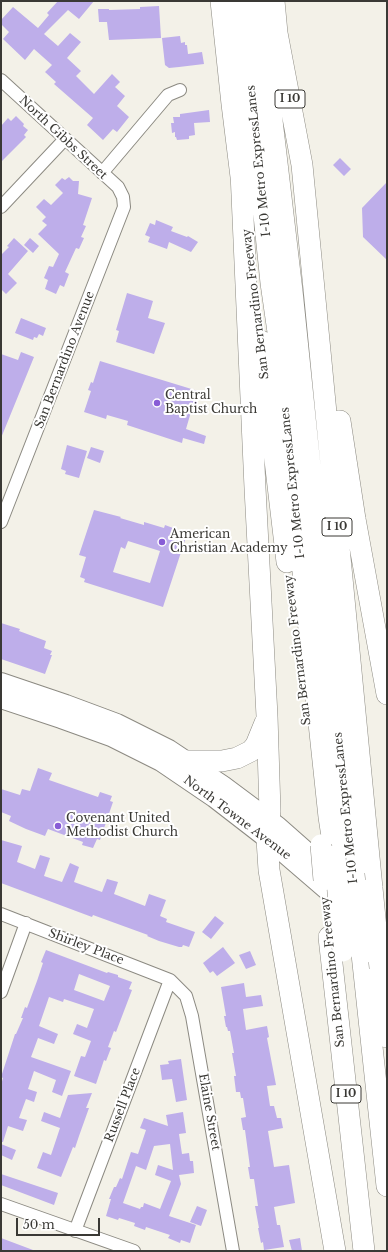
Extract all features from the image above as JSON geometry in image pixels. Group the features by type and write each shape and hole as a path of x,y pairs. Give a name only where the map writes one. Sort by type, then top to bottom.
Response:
{"highway":[{"path":"213,1 232,104"},
{"name":"San Bernardino Freeway","path":"221,1 232,104 328,850 345,947 364,1251"},
{"name":"I-10 Metro ExpressLanes","path":"242,1 329,817 328,850"},
{"name":"I-10 Metro ExpressLanes","path":"258,1 293,299 328,642 354,874 345,947 377,1251"},
{"name":"I 10","path":"274,1 277,33 302,165 387,1037"},
{"path":"277,33 280,1"},
{"path":"302,165 355,519 384,666 387,694"},
{"path":"241,172 255,488 268,716 270,811 268,829 269,870 335,1251"},
{"path":"188,762 222,761 237,758 251,751 260,738 268,716"},
{"name":"I-10 Metro ExpressLanes","path":"345,947 387,1186"}],"main road":[{"name":"North Towne Avenue","path":"1,682 117,723 170,749 224,785 387,943"},
{"name":"North Towne Avenue","path":"1,698 111,737 161,762 214,798 268,829 387,923"}],"street":[{"name":"North Gibbs Street","path":"1,80 64,140 118,188 123,198"},
{"path":"102,173 168,95 180,90"},
{"path":"1,207 64,140"},
{"name":"San Bernardino Avenue","path":"1,522 124,207 123,198"},
{"name":"Shirley Place","path":"1,914 170,980"},
{"path":"1,992 26,923"},
{"name":"Russell Place","path":"75,1231 170,980"},
{"name":"Elaine Street","path":"170,980 186,996 192,1016 233,1251"},
{"path":"1,1204 134,1251"}],"building":[{"path":"58,1 94,1 79,19 68,10 44,34 58,46 70,33 81,42 67,58 81,71 76,76 94,94 112,74 120,82 115,87 125,96 117,106 129,117 117,132 113,129 103,140 87,125 93,118 54,84 56,82 45,72 52,65 34,49 25,60 3,39 9,32 1,24 1,20 13,7 38,28 49,15 47,13"},
{"path":"159,6 161,38 109,40 107,22 99,22 98,9 140,9 140,7"},
{"path":"180,36 181,43 185,42 185,45 187,45 188,54 202,52 204,64 169,68 165,65 162,38"},
{"path":"209,110 210,122 194,123 195,135 189,136 189,139 177,140 175,137 175,132 172,133 171,123 174,123 173,117 180,117 180,114"},
{"path":"16,116 28,130 24,135 26,137 1,162 1,126 8,118 11,121"},
{"path":"340,158 351,169 344,176 333,165"},
{"path":"69,177 73,181 79,181 78,194 92,198 83,225 86,226 81,237 84,238 79,249 76,248 65,272 69,274 64,287 60,285 56,294 45,289 48,280 44,278 49,266 53,267 59,254 38,234 47,225 42,221 46,217 36,207 44,199 51,205 63,193 55,185 62,178 65,180"},
{"path":"387,182 387,260 363,237 362,208"},
{"path":"156,220 173,227 171,231 187,237 188,236 198,242 191,252 169,242 167,249 148,242 150,237 145,235 150,223 155,225"},
{"path":"14,238 28,251 8,274 17,283 6,294 1,289 1,255 9,247 7,246"},
{"path":"30,238 39,246 33,253 24,245"},
{"path":"127,293 153,301 148,318 165,323 154,354 116,342 119,331 116,330"},
{"path":"21,318 46,328 43,336 39,334 37,338 34,337 33,340 15,333"},
{"path":"21,352 34,357 1,438 1,354 18,360"},
{"path":"100,361 198,391 196,396 198,397 196,406 193,405 186,429 206,436 204,444 183,438 182,443 127,425 128,421 107,415 106,419 84,412 91,391 88,390 91,382 93,383"},
{"path":"67,445 87,451 79,478 65,474 66,471 61,469"},
{"path":"91,447 104,451 100,463 87,458"},
{"path":"94,510 144,525 144,522 164,528 165,525 187,534 163,607 84,582 85,579 80,577 86,557 79,555","holes":["128,541 160,551 150,583 113,572 121,547 125,549"]},
{"path":"1,623 20,629 19,631 46,641 44,648 52,651 50,655 52,655 45,674 1,659"},
{"path":"38,768 52,773 49,780 98,797 100,792 112,796 110,801 113,802 100,840 97,839 93,848 82,845 83,842 48,829 45,836 26,829 9,821 11,816 1,812 1,789 20,795 22,789 30,791"},
{"path":"1,840 22,846 17,862 35,869 40,855 50,858 44,876 62,882 70,863 79,867 74,882 102,892 107,879 118,882 114,894 145,906 149,894 166,900 160,916 167,919 166,922 195,932 189,947 183,945 182,947 179,947 159,941 147,936 148,935 93,915 92,917 1,883"},
{"path":"215,916 224,923 211,939 202,932"},
{"path":"223,947 235,963 217,976 213,971 210,973 203,963"},
{"path":"46,950 107,973 118,975 118,977 132,982 129,989 132,990 116,1032 114,1031 108,1047 111,1048 106,1061 104,1060 96,1084 74,1076 81,1056 85,1057 91,1041 73,1034 77,1024 87,1028 94,1009 64,999 63,1002 49,997 39,1026 58,1034 54,1044 38,1038 31,1057 71,1071 62,1096 52,1092 56,1080 34,1071 28,1089 37,1092 34,1102 26,1099 19,1118 27,1120 23,1131 8,1126 3,1142 1,1142 1,1085 3,1078 1,1077 15,1034 23,1018 21,1018 25,1007 27,1008 37,981 43,963 41,962","holes":["79,974 110,986 104,1001 74,990"]},
{"path":"250,951 256,965 246,969 239,955"},
{"path":"244,983 246,997 261,995 263,1006 243,1009 246,1030 267,1026 269,1037 267,1038 276,1085 267,1086 270,1106 274,1106 277,1118 281,1118 283,1128 268,1131 274,1167 289,1165 295,1203 274,1207 277,1225 280,1225 284,1247 264,1250 258,1228 255,1206 258,1206 254,1179 250,1179 248,1167 250,1167 245,1130 243,1130 241,1118 246,1117 243,1098 241,1098 240,1092 236,1092 234,1076 236,1076 232,1053 234,1053 230,1031 228,1031 226,1027 224,1016 226,1016 221,987"},
{"path":"181,1059 187,1100 176,1102 172,1079 162,1080 160,1065 169,1064 168,1061"},
{"path":"92,1093 86,1108 89,1108 75,1148 73,1147 61,1177 37,1168 43,1152 51,1155 60,1128 41,1121 44,1112 60,1118 68,1095"},
{"path":"183,1112 186,1133 179,1134 182,1154 189,1153 190,1161 193,1161 194,1173 179,1175 181,1184 169,1216 196,1225 190,1243 181,1240 180,1243 168,1238 170,1235 146,1227 145,1230 134,1226 135,1223 106,1216 111,1199 109,1199 114,1187 116,1187 120,1178 122,1179 131,1152 138,1154 146,1130 140,1128 144,1118 168,1126 166,1115","holes":["170,1144 173,1170 158,1165 155,1175 171,1181 160,1209 144,1203 143,1207 140,1209 123,1203 136,1166 146,1170 154,1146"]},
{"path":"1,1144 16,1150 12,1160 1,1155"},
{"path":"1,1174 58,1193 54,1205 1,1185"},
{"path":"197,1206 207,1210 201,1226 190,1222"},
{"path":"1,1238 33,1250 33,1251 1,1251"},
{"path":"300,1238 302,1251 292,1251 289,1240"}],"place":[{"name":"Central Baptist Church","path":"157,403"},
{"name":"American Christian Academy","path":"162,542"},
{"name":"Covenant United Methodist Church","path":"58,826"}]}
